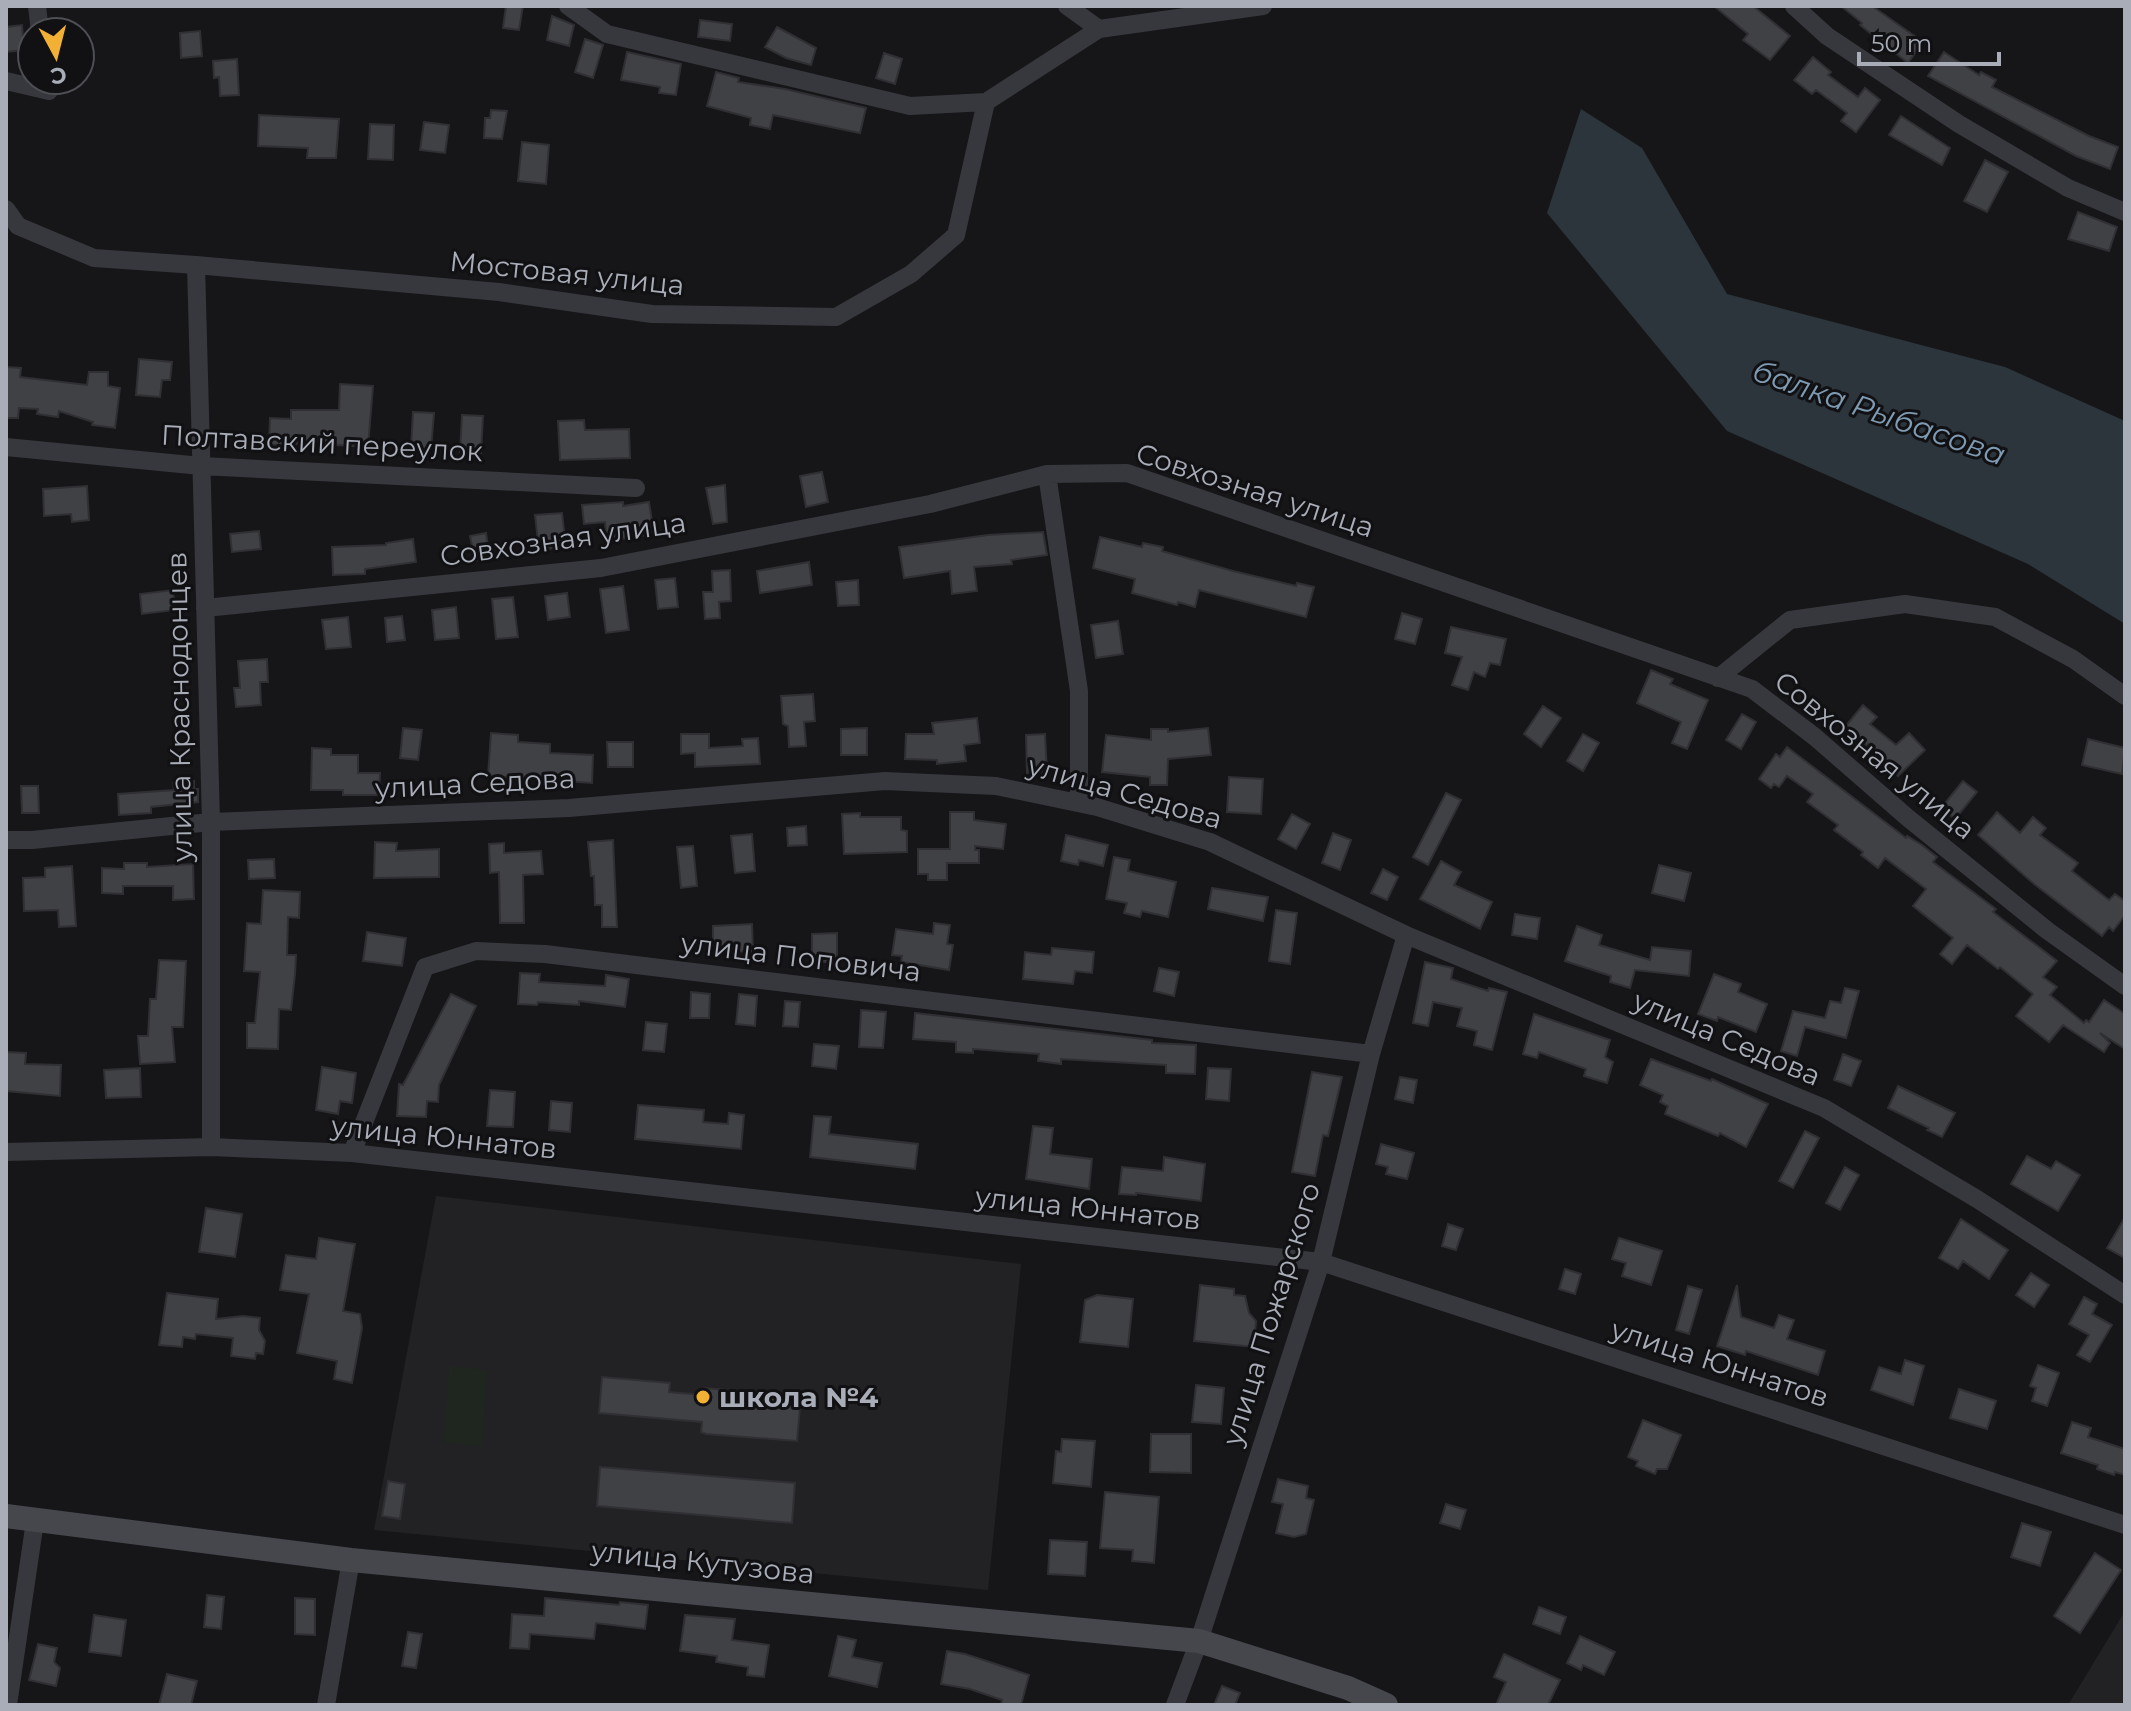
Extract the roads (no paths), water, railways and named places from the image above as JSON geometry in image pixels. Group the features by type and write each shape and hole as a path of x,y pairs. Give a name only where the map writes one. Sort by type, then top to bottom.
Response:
{"main road":[{"name":"улица Кутузова","path":"6,1516 351,1560 1199,1641 1348,1688 1386,1705"}],"street":[{"path":"568,6 607,34 910,106 986,102 1099,29 1263,6"},
{"path":"1067,6 1099,29"},
{"path":"1794,6 1827,36 1959,124 2068,188 2125,212"},
{"name":"Мостовая улица","path":"6,209 12,225 94,258 499,292 652,314 836,317 911,274 956,235 986,102"},
{"name":"улица Краснодонцев","path":"196,265 211,822 211,1147"},
{"name":"Полтавский переулок","path":"6,447 201,466 636,488"},
{"name":"Совхозная улица","path":"205,608 601,568 930,504 1047,474 1127,473 1752,689 2048,931 2125,986"},
{"path":"1047,474 1079,691 1079,803"},
{"path":"1718,678 1790,620 1905,604 1995,617 2073,659 2125,696"},
{"name":"улица Седова","path":"6,840 211,822 569,808 885,781 996,786 1079,803 1210,842 1406,935 1824,1108 1977,1199 2125,1295"},
{"name":"улица Пожарского","path":"1175,1705 1199,1641 1321,1262 1371,1054 1406,935"},
{"name":"улица Поповича","path":"352,1153 425,967 476,951 561,956 1371,1054"},
{"name":"улица Юннатов","path":"6,1152 211,1147 352,1153 1321,1262 2125,1525"},
{"path":"8,1705 35,1521"},
{"path":"326,1705 351,1560"}],"water":[{"name":"балка Рыбасова","path":"1581,109 1642,148 1727,294 2005,367 2125,421 2125,624 2028,564 1727,431 1547,213"}],"place":[{"name":"школа №4","path":"703,1397"}]}
